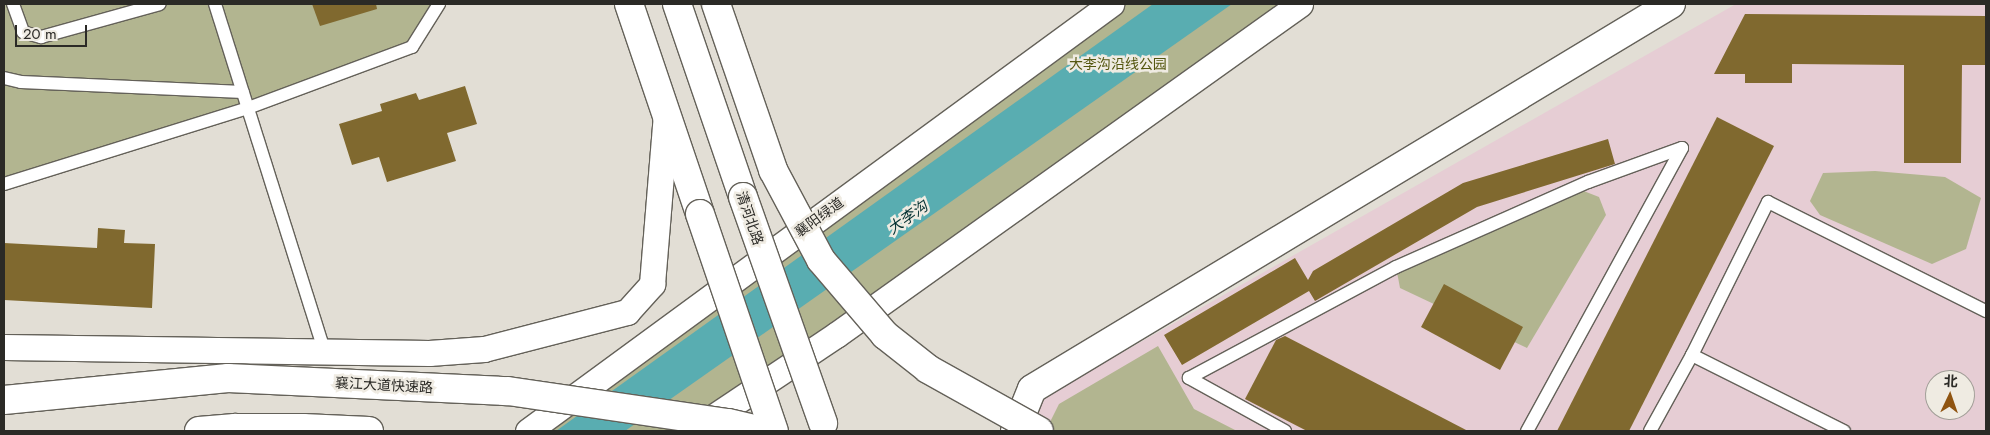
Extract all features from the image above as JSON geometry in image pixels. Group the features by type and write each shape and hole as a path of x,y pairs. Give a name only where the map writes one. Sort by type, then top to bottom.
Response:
{"main road":[{"path":"629,4 774,431"},
{"name":"清河北路","path":"677,4 742,197 824,427"},
{"path":"716,4 774,170 822,260 885,335 928,369 1039,431"},
{"path":"1015,431 1032,389 1671,4"},
{"name":"襄江大道快速路","path":"4,400 228,378 508,391 728,423 762,431"},
{"path":"198,431 236,428 369,431"}],"street":[{"name":"襄阳绿道","path":"528,431 1112,4"},
{"path":"692,431 836,335 1300,4"},
{"path":"4,347 429,353 484,349 627,312 652,284 666,114"}],"lane":[{"path":"13,4 22,32 41,37 160,4"},
{"path":"215,4 326,352"},
{"path":"4,184 248,108 412,47 440,4"},
{"path":"4,78 21,82 243,92"},
{"path":"1285,431 1189,378 1396,267 1588,182 1682,148 1527,431"},
{"path":"1650,431 1692,356 1768,202 1986,311"},
{"path":"1692,356 1844,431"}],"shaded area":[{"path":"1736,4 1986,4 1986,431 1051,431 1035,423 1044,397"}],"green space":[{"path":"4,4 439,4 412,47 4,184"},
{"name":"大李沟沿线公园","path":"1111,4 1292,4 687,431 528,431"},
{"path":"1875,171 1945,177 1981,198 1966,249 1932,264 1820,215 1810,201 1823,173"},
{"path":"1576,188 1599,197 1606,215 1527,348 1400,288 1396,267"},
{"path":"1158,346 1194,409 1237,431 1054,431 1047,428 1059,404"}],"water":[{"name":"大李沟","path":"1153,4 1232,4 625,431 556,431"}],"building":[{"path":"312,4 376,4 377,9 320,26"},
{"path":"1745,14 1986,16 1986,65 1962,65 1961,163 1904,163 1904,65 1792,64 1792,83 1745,83 1745,74 1714,74"},
{"path":"465,86 477,124 447,133 456,161 387,182 379,157 352,165 339,124 382,111 380,104 416,93 419,100"},
{"path":"1717,117 1774,146 1629,431 1557,431"},
{"path":"1608,139 1615,164 1477,207 1315,301 1309,291 1182,365 1164,335 1295,258 1308,280 1313,271 1463,183"},
{"path":"98,228 125,230 124,243 155,244 152,308 4,300 4,243 97,248"},
{"path":"1444,284 1523,327 1500,370 1421,327"},
{"path":"1285,336 1468,431 1307,431 1245,399 1276,340"}]}
